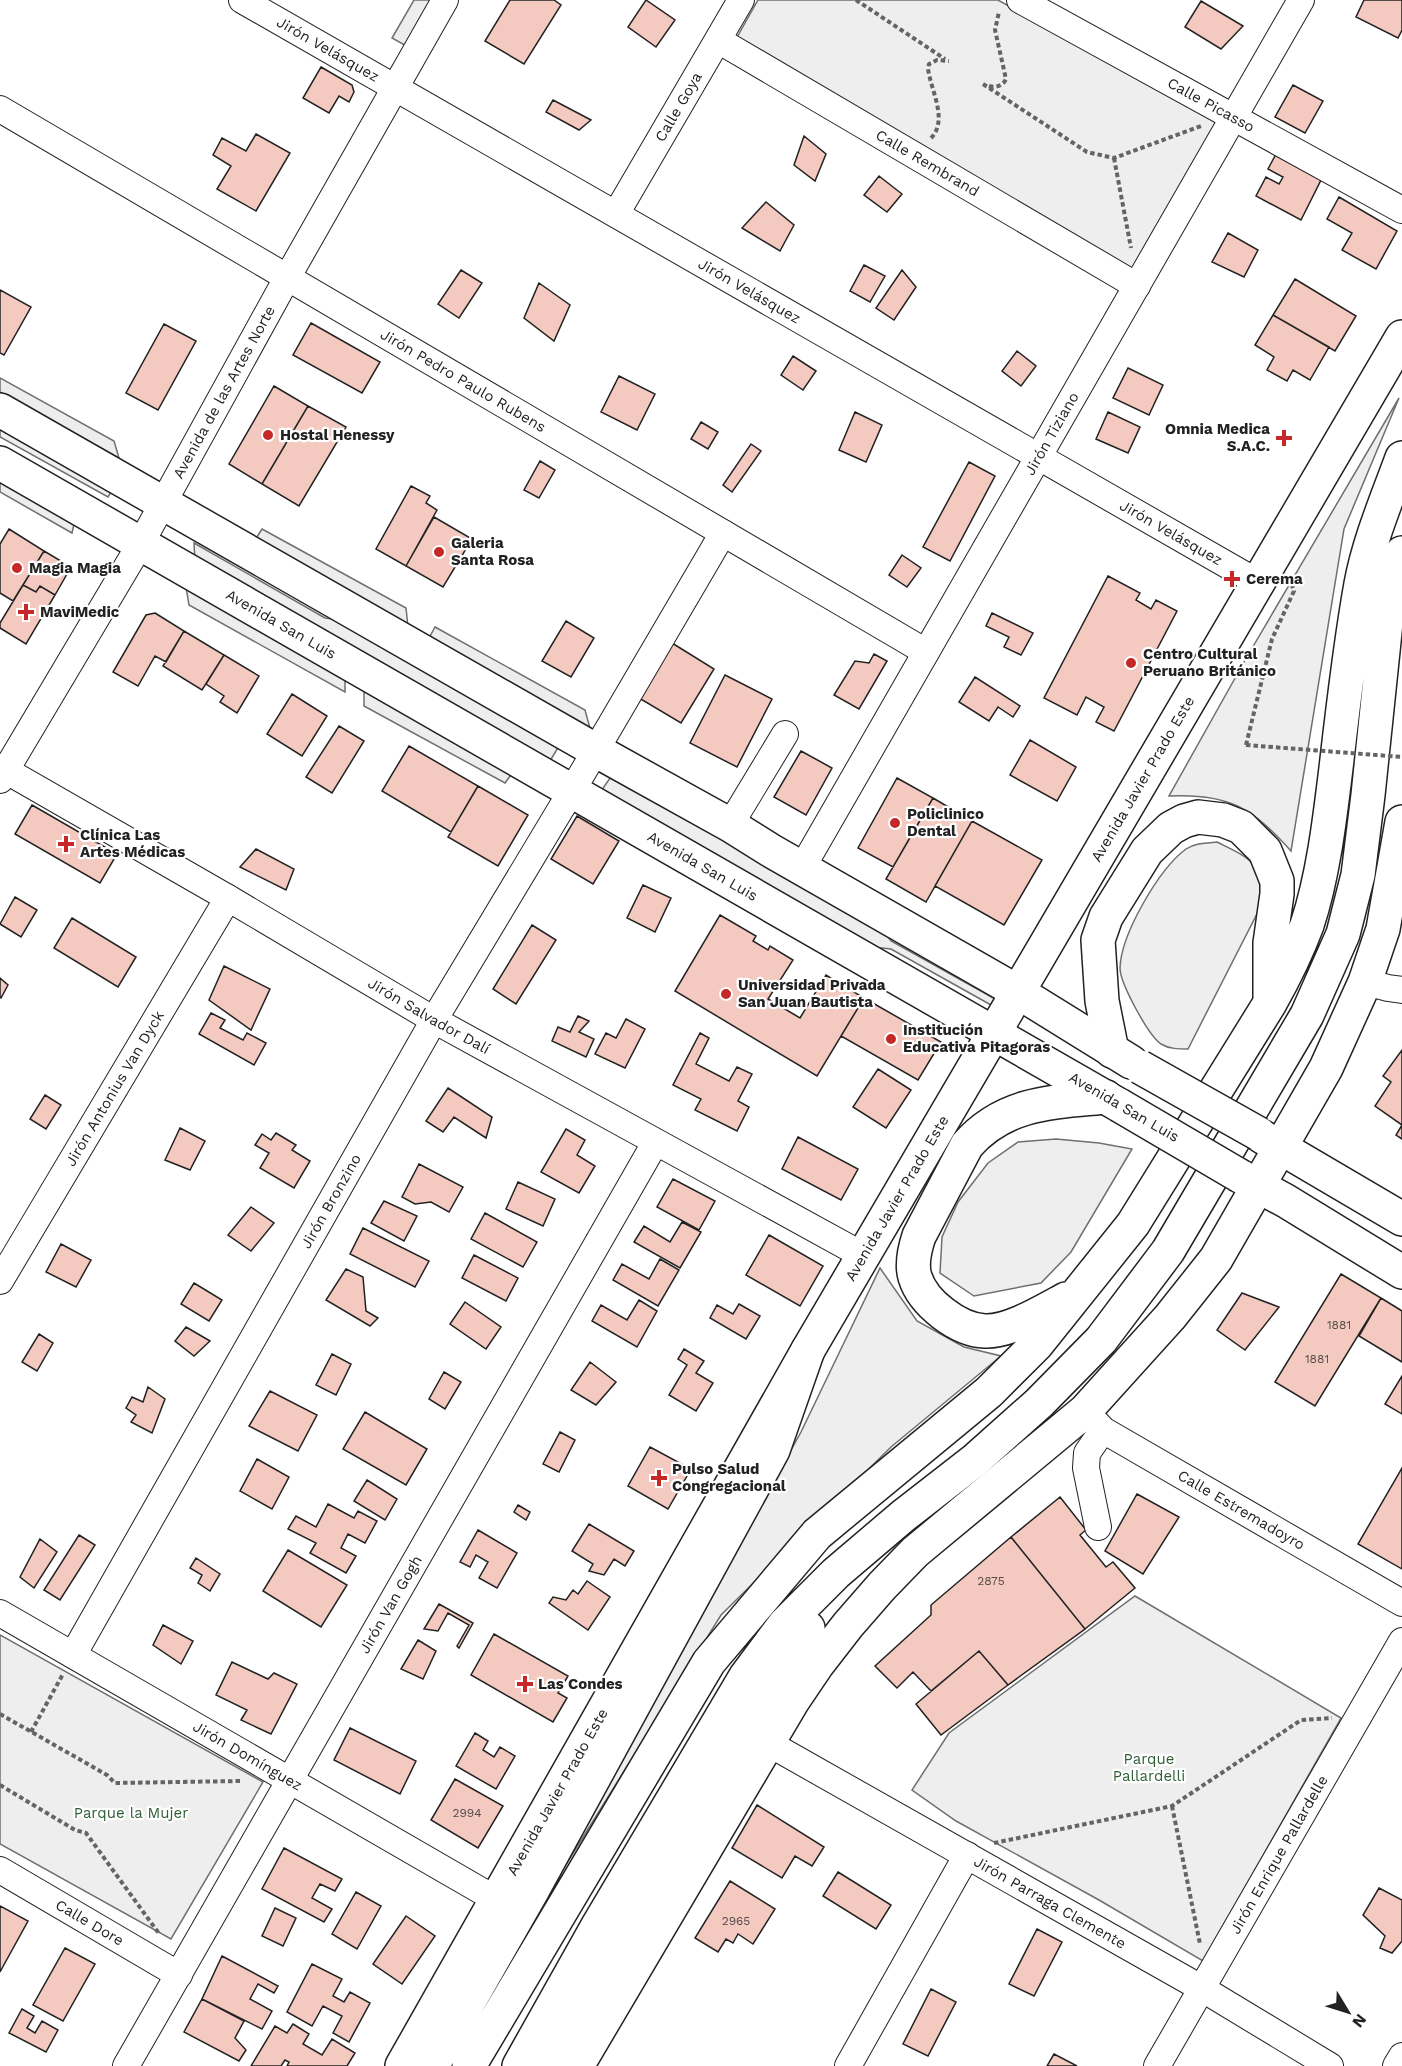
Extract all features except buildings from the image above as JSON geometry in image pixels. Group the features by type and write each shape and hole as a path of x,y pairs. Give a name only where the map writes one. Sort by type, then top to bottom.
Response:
{"main road":[{"name":"Avenida Javier Prado Este","path":"402,2066 808,1350 1402,337"},
{"path":"0,410 730,825 1402,1219"},
{"path":"469,2066 714,1655 817,1534 988,1392 1037,1344 1133,1224 1270,1003 1283,980 1307,925 1316,889 1330,815 1346,679 1361,581 1381,514 1402,458"},
{"name":"Avenida San Luis","path":"0,463 994,1032 1402,1272"},
{"path":"519,2066 596,1929 746,1676 784,1625 836,1572 975,1460 1039,1403 1101,1340 1168,1251 1307,1015 1343,934 1358,875 1388,603 1402,553"},
{"path":"1112,1051 1102,1001 1098,940 1106,917 1148,851 1171,828 1184,821 1198,817 1222,820 1241,827 1266,851 1277,881 1270,943 1270,1003"},
{"path":"577,2066 768,1743 817,1665 848,1625 915,1552 1094,1420 1216,1259 1249,1180 1270,1140 1332,1057 1365,982 1383,929 1402,822"},
{"path":"1081,1290 1023,1322 986,1331 962,1326 939,1310 925,1294 915,1277 914,1251 919,1236 962,1155 978,1132 995,1120 1040,1103 1113,1101"},
{"path":"432,2066 538,1881 773,1450 808,1350"},
{"path":"551,2066 745,1724 803,1633 858,1563 903,1516"}],"street":[{"name":"Jirón Velásquez","path":"242,0 1257,582"},
{"name":"Avenida de las Artes Norte","path":"2,772 141,543 287,278 445,0"},
{"name":"Calle Goya","path":"616,214 741,0"},
{"name":"Jirón Tiziano","path":"802,868 1137,286 1232,116 1301,0"},
{"name":"Calle Picasso","path":"1023,1 1402,210"},
{"name":"Calle Rembrand","path":"718,40 1137,286"},
{"name":"Jirón Pedro Paulo Rubens","path":"0,110 926,652"},
{"name":"Jirón Bronzino","path":"73,1655 434,1020 723,533"},
{"path":"730,825 785,734"},
{"name":"Jirón Salvador Dalí","path":"2,772 228,898 434,1020 864,1256"},
{"name":"Jirón Antonius Van Dyck","path":"0,1281 228,898"},
{"path":"1365,982 1402,990"},
{"name":"Jirón Van Gogh","path":"126,2066 655,1143"},
{"path":"1094,1420 1086,1468 1098,1527"},
{"name":"Calle Estremadoyro","path":"1094,1420 1402,1603"},
{"name":"Jirón Domínguez","path":"0,1613 497,1900"},
{"name":"Jirón Enrique Pallardelle","path":"1157,2066 1402,1641"},
{"name":"Jirón Parraga Clemente","path":"768,1743 1204,1983 1330,2066"},
{"path":"856,2063 968,1855"},
{"name":"Calle Dore","path":"0,1870 181,1971"},
{"path":"1396,2066 1402,2056"}],"path":[{"path":"856,0 950,62 937,60 929,64 928,68 938,108 935,134 922,142 897,145"},
{"path":"1023,1 1012,4 999,13 995,30 1006,79 997,87 984,85 1087,152 1114,158 1232,116"},
{"path":"1114,158 1137,286"},
{"path":"1279,548 1294,591 1272,639 1246,745 1402,757"},
{"path":"31,1732 73,1655"},
{"path":"0,1714 107,1775 115,1783 244,1781"},
{"path":"968,1855 979,1846 1172,1806 1301,1720 1359,1715"},
{"path":"0,1785 75,1830 86,1833 181,1971"},
{"path":"1172,1806 1204,1983"}],"green space":[{"path":"758,0 998,0 1218,123 1133,270 736,39"},
{"path":"1399,398 1344,529 1291,851 1264,824 1238,806 1208,797 1169,796 1248,655"},
{"path":"0,419 115,486 108,497 0,437"},
{"path":"194,543 325,618 350,621 562,741 550,761 195,562"},
{"path":"615,771 878,923 891,941 997,1000 991,1005 891,949 863,946 601,791"},
{"path":"1217,842 1239,853 1253,864 1260,879 1262,904 1188,1049 1171,1048 1156,1039 1136,1008 1121,975 1122,954 1143,903 1175,858 1189,847"},
{"path":"1056,1139 1132,1149 1071,1252 1041,1283 974,1296 940,1273 942,1237 958,1202 988,1163 1018,1142"},
{"path":"880,1268 917,1321 964,1347 1001,1356 891,1447 721,1615 531,1921 801,1432"},
{"name":"Parque Pallardelli","path":"1135,1596 1341,1718 1203,1961 956,1821 912,1790 949,1733"},
{"name":"Parque la Mujer","path":"0,1635 263,1782 171,1939 0,1844"}],"shaded area":[{"path":"414,0 435,0 408,47 392,38"},
{"path":"0,378 114,441 119,458 0,392"},
{"path":"0,477 75,520 72,533 0,492"},
{"path":"262,529 406,608 408,627 255,540"},
{"path":"186,587 345,677 345,692 189,605"},
{"path":"435,627 585,710 591,732 428,640"},
{"path":"364,688 513,772 505,783 364,706"}],"place":[{"name":"Hostal Henessy","path":"268,435"},
{"name":"Omnia Medica S.A.C.","path":"1284,438"},
{"name":"Galeria Santa Rosa","path":"439,552"},
{"name":"Magia Magia","path":"17,568"},
{"name":"Cerema","path":"1232,579"},
{"name":"MaviMedic","path":"26,612"},
{"name":"Centro Cultural Peruano Británico","path":"1131,663"},
{"name":"Policlinico Dental","path":"895,823"},
{"name":"Clínica Las Artes Médicas","path":"66,844"},
{"name":"Universidad Privada San Juan Bautista","path":"726,994"},
{"name":"Institución Educativa Pitagoras","path":"891,1039"},
{"name":"Pulso Salud Congregacional","path":"659,1478"},
{"name":"Las Condes","path":"525,1684"}]}
